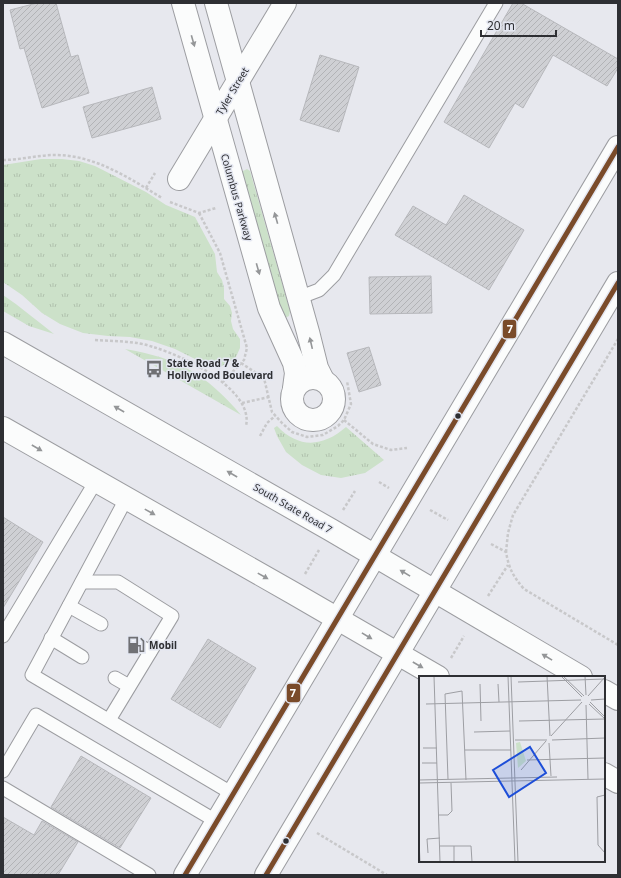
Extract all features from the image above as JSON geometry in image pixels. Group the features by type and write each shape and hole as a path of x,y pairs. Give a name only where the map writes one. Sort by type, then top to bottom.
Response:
{"main road":[{"name":"Columbus Parkway","path":"183,3 269,308 294,363 296,373 294,388"},
{"path":"216,3 317,368 323,380"},
{"name":"Tyler Street","path":"179,179 284,3"},
{"path":"185,875 410,499 618,146"},
{"path":"266,875 618,282"},
{"name":"South State Road 7","path":"3,343 375,556 579,676"},
{"path":"315,377 323,380 330,385 334,393 332,409 326,416 318,420 302,418 295,412 292,405 291,396 294,388 299,382 307,378 315,377"},
{"path":"3,428 338,618 436,676"},
{"path":"605,692 618,699"},
{"path":"605,775 618,782"}],"lane":[{"path":"298,298 319,290 334,275 496,3"},
{"path":"3,636 96,481"},
{"path":"126,499 32,674 233,794"},
{"path":"82,582 118,582 172,616 109,720"},
{"path":"69,606 101,624"},
{"path":"51,638 82,657"},
{"path":"135,643 150,652"},
{"path":"115,678 129,686"},
{"path":"3,771 36,715 216,821"},
{"path":"3,788 149,875"}],"path":[{"path":"3,160 16,160 54,155 80,157 106,166 174,205 199,213 239,201"},
{"path":"199,213 220,253 247,348 244,360 222,382"},
{"path":"618,339 513,515 508,533 506,552 508,564 513,576 524,590 618,645"},
{"path":"95,340 138,343 175,354 222,382 239,398 248,418 246,426"},
{"path":"242,403 269,397"},
{"path":"260,436 267,423 275,416"},
{"path":"344,420 373,444 391,450 407,448"},
{"path":"379,482 506,552"},
{"path":"298,822 387,875"}],"green space":[{"path":"41,159 79,161 95,166 146,192 166,205 195,217 215,254 217,272 222,280 224,288 224,299 230,306 233,329 240,339 240,348 236,357 219,368 152,341 130,337 83,333 60,324 42,313 22,295 3,282 3,165"},
{"path":"247,169 250,171 290,311 289,316 285,318 281,315 242,176 243,171"},
{"path":"3,295 54,334 29,326 3,311"},
{"path":"125,349 161,357 190,370 203,378 216,389 241,415"},
{"path":"277,426 294,439 311,443 329,439 346,427 384,460 365,473 341,478 321,475 302,465 286,452 274,428"}],"building":[{"path":"37,3 56,3 71,57 78,55 89,93 42,108 24,48 20,49 10,10"},
{"path":"513,3 521,3 618,59 618,68 607,86 553,55 523,108 515,103 489,148 444,122"},
{"path":"320,55 359,67 339,132 300,120"},
{"path":"152,87 161,119 92,138 83,107"},
{"path":"464,195 524,230 489,290 395,235 413,206 446,225"},
{"path":"431,276 432,313 370,314 369,277"},
{"path":"369,347 381,385 359,392 347,353"},
{"path":"3,517 43,542 3,608"},
{"path":"208,639 256,668 220,728 171,699"},
{"path":"81,756 151,798 120,848 51,807"},
{"path":"3,817 34,835 42,821 78,842 58,875 3,875"}],"transit line":[{"name":"7","path":"185,875 618,147"},
{"name":"7","path":"266,875 618,283"}],"place":[{"name":"State Road 7 & Hollywood Boulevard","path":"154,369"},
{"name":"Mobil","path":"136,645"}]}
